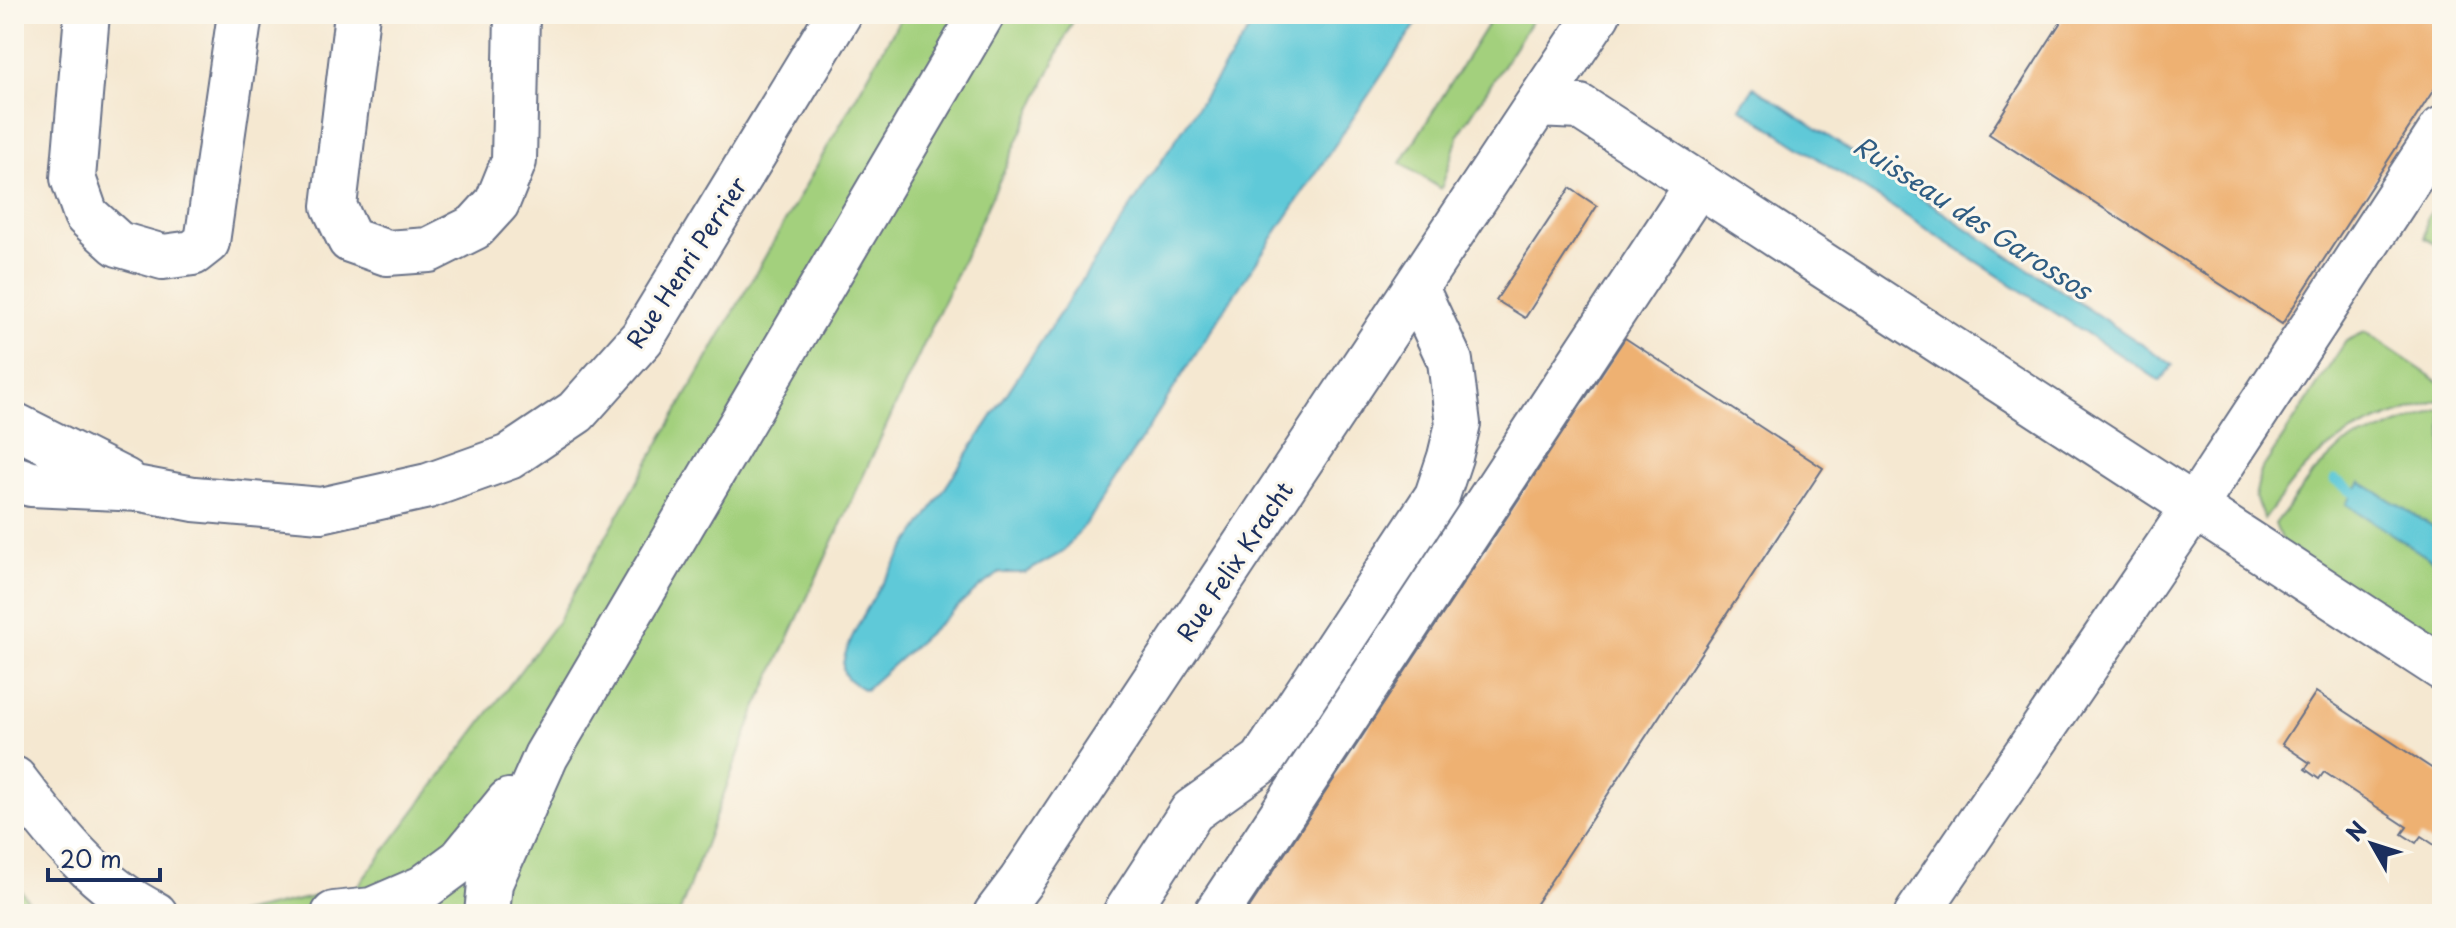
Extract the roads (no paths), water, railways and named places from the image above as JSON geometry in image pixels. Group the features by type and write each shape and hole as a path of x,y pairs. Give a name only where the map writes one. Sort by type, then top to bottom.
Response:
{"street":[{"path":"87,14 73,178 86,215 118,244 163,257 193,253 207,242 240,14"},
{"path":"357,14 334,206 350,240 387,253 429,250 475,227 497,203 514,161 517,14"},
{"name":"Rue Henri Perrier","path":"14,478 31,484 141,489 194,499 321,510 428,486 509,457 576,412 642,338 839,14"},
{"path":"487,914 490,883 546,756 982,14"},
{"name":"Rue Felix Kracht","path":"996,914 1021,881 1598,14"},
{"path":"1537,105 1580,107 2442,668"},
{"path":"1917,914 2194,507 2442,129"},
{"path":"1216,914 1698,184"},
{"path":"1125,914 1192,811 1262,761 1437,496 1458,424 1450,361 1416,288"},
{"path":"14,425 141,489"},
{"path":"366,913 423,888 461,860 546,756"},
{"path":"14,779 49,824 99,879 136,905 155,914"},
{"path":"14,828 72,893 97,914"}],"water":[{"path":"1260,14 1423,14 1232,298 1091,517 1063,552 1025,573 1000,573 981,586 865,690 857,686 847,677 843,665 855,631 879,588"},
{"path":"1754,87 2173,365 2160,381 1740,108"},
{"path":"2361,482 2442,532 2442,567 2346,504"}],"waterway":[{"name":"Ruisseau des Garossos","path":"2335,480 2365,500"}]}
